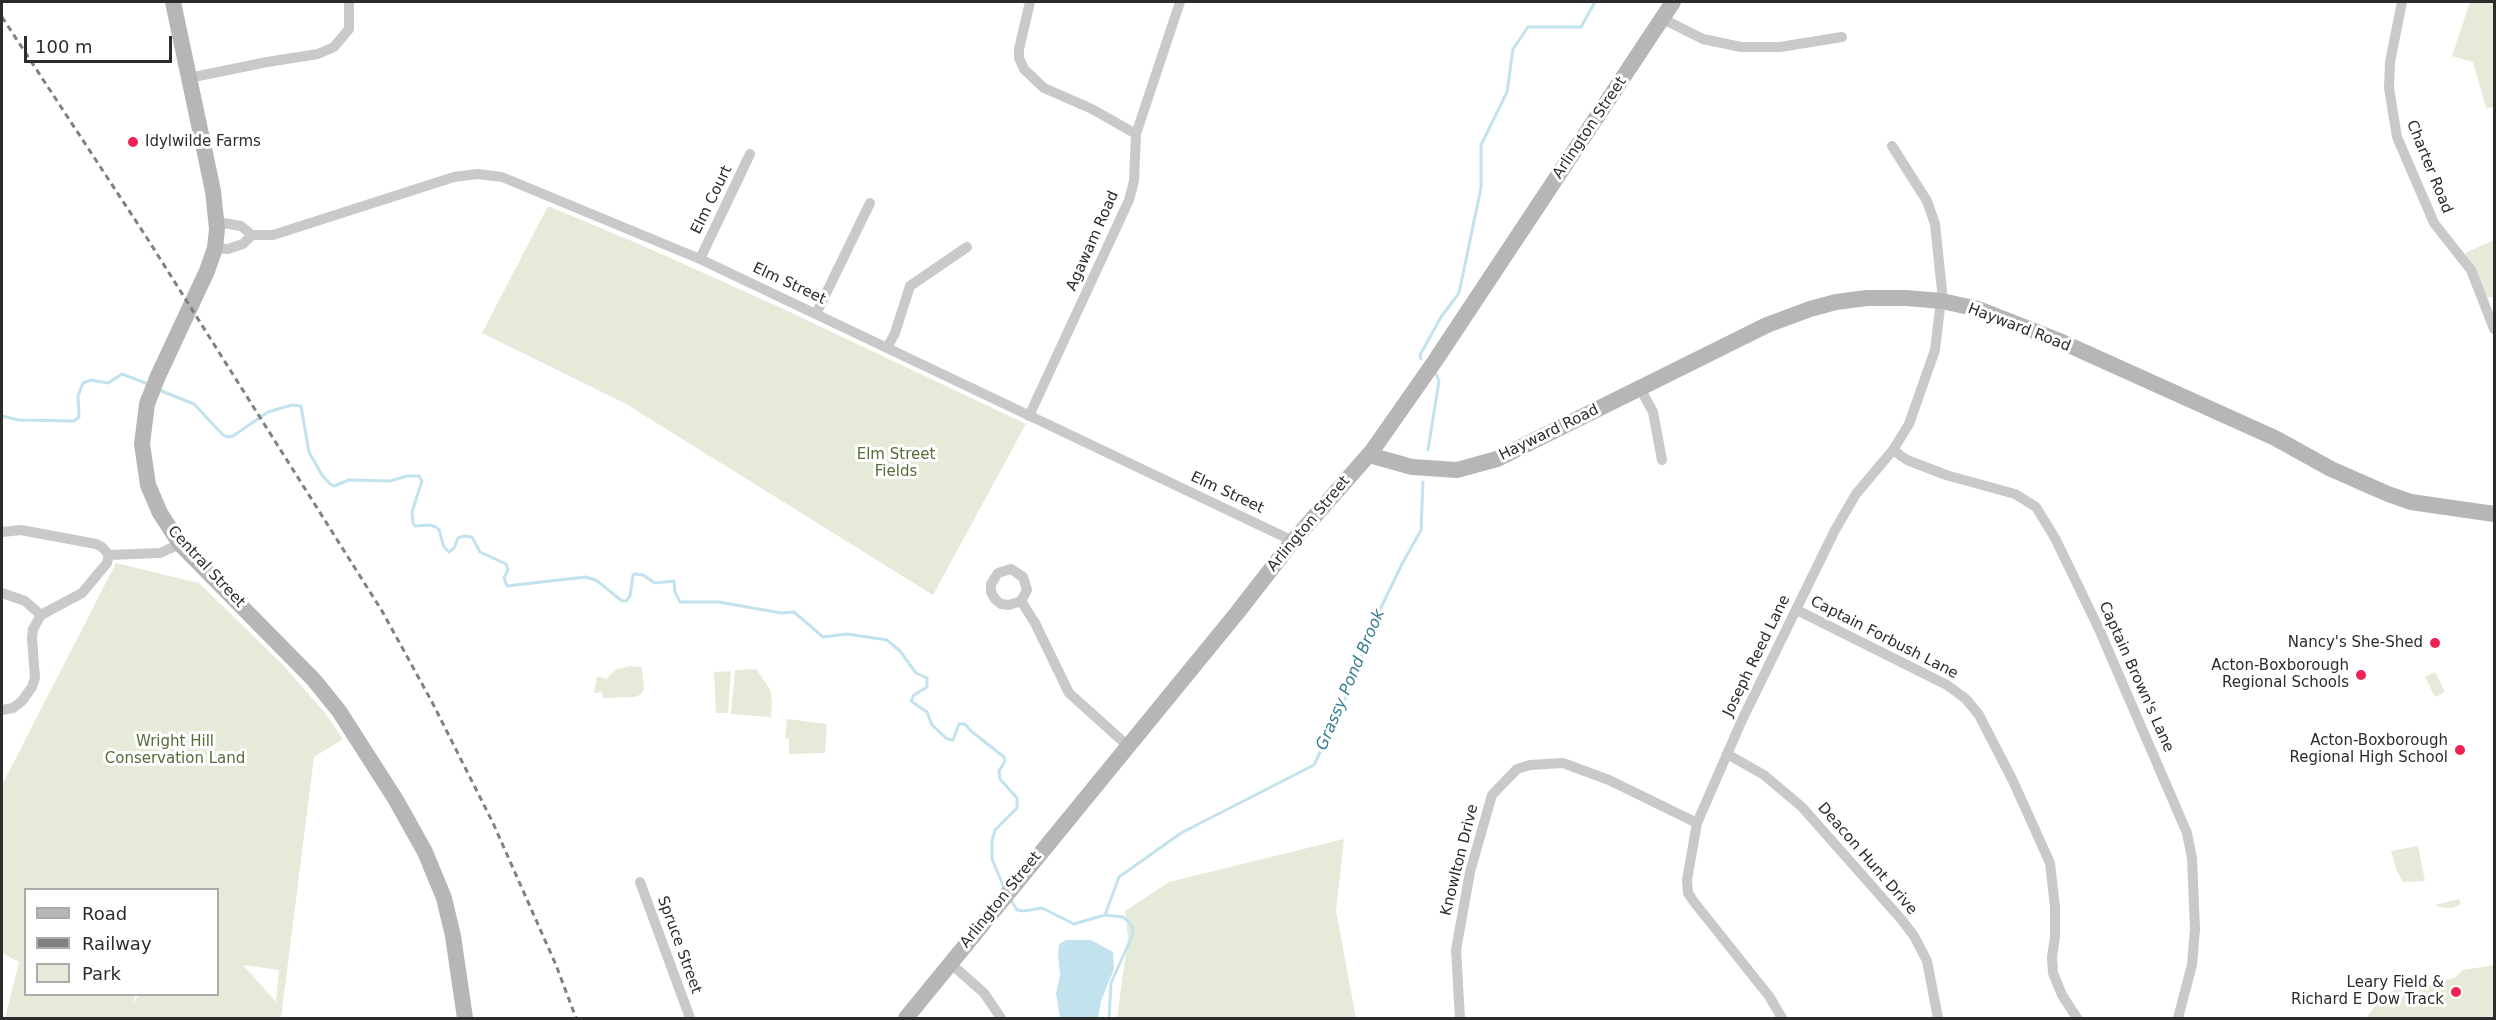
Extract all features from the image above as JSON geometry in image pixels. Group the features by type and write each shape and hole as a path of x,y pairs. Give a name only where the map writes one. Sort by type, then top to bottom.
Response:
{"street":[{"name":"Central Street","path":"173,2 213,191 217,222 215,248 200,288 150,397 142,437 144,467 156,506 180,544 314,680 339,711 392,792 425,852 444,898 453,936 465,1018"},
{"path":"189,78 318,54 334,47 349,29 350,2"},
{"path":"1030,2 1018,49 1021,64 1029,76 1052,92 1092,109 1136,134"},
{"name":"Agawam Road","path":"1029,416 1129,200 1134,181 1136,134 1180,2"},
{"name":"Arlington Street","path":"906,1018 1237,613 1293,541 1369,455 1435,361 1673,2"},
{"name":"Charter Road","path":"2402,2 2390,62 2389,88 2397,137 2434,223 2470,270 2494,329"},
{"path":"1661,18 1703,39 1741,47 1780,47 1842,37"},
{"name":"Joseph Reed Lane","path":"1782,1018 1769,996 1688,893 1690,856 1697,823 1727,754 1835,530 1856,494 1893,450 1909,424 1935,350 1942,301 1940,251 1935,224 1927,201 1892,146"},
{"name":"Elm Court","path":"700,259 750,154"},
{"name":"Elm Street","path":"215,248 228,249 243,244 252,236 282,232 445,179 470,174 485,174 522,184 700,259 1293,541"},
{"path":"816,314 870,203"},
{"path":"217,222 241,226 252,236"},
{"path":"887,348 912,284 967,248"},
{"name":"Hayward Road","path":"1369,455 1413,467 1457,470 1516,451 1752,332 1810,309 1867,298 1942,301 1978,309 2062,342 2276,438 2331,469 2388,494 2411,502 2494,514"},
{"path":"1640,388 1653,412 1662,460"},
{"name":"Captain Brown's Lane","path":"1893,450 1907,460 1946,475 2015,494 2036,507 2055,538 2108,647 2187,833 2192,858 2195,929 2192,965 2178,1018"},
{"path":"2,532 21,530 96,544 109,555"},
{"path":"109,555 160,553 180,544"},
{"path":"2,710 12,708 22,701 33,687 33,629 41,615 82,593 107,563 109,555"},
{"path":"2,593 25,601 41,615"},
{"path":"1021,600 1035,623 1069,693 1128,746"},
{"name":"Captain Forbush Lane","path":"1797,610 1947,685 1966,699 1979,715 2008,771 2050,863 2055,908 2053,973 2061,995 2077,1018"},
{"name":"Deacon Hunt Drive","path":"1727,754 1764,775 1802,807 1914,936 1927,961 1938,1018"},
{"name":"Knowlton Drive","path":"1460,1018 1456,950 1470,872 1492,795 1517,769 1530,765 1563,763 1609,780 1697,823"},
{"name":"Spruce Street","path":"640,882 690,1018"},
{"path":"950,963 984,993 1001,1018"}],"green space":[{"path":"2470,2 2494,2 2494,107 2486,108 2473,62 2452,56"},
{"name":"Elm Street Fields","path":"548,206 777,306 1026,424 933,595 626,404 482,333"},
{"path":"2494,240 2494,297 2485,297 2465,253"},
{"name":"Wright Hill Conservation Land","path":"116,563 199,583 283,665 325,713 343,739 314,757 281,1018 5,1018 19,962 2,953 2,785","holes":["244,965 279,970 276,1002"]},
{"path":"629,666 642,667 644,690 641,694 636,697 603,698 602,692 594,693 597,676 606,679 617,669"},
{"path":"756,669 770,689 771,717 731,714 735,670"},
{"path":"731,671 728,713 716,713 714,672"},
{"path":"2435,672 2445,692 2435,697 2425,677"},
{"path":"787,719 827,724 825,753 789,754 789,739 785,738"},
{"path":"1344,839 1336,911 1356,1018 1117,1018 1128,938 1125,911 1169,882"},
{"path":"2418,846 2425,881 2403,882 2396,869 2391,851"},
{"path":"2459,899 2461,904 2453,908 2435,905"},
{"name":"Leary Field & Richard E Dow Track","path":"2494,965 2494,1018 2366,1018 2383,996 2397,989 2413,994 2434,983 2454,978 2463,970"}],"water":[{"path":"1066,940 1091,940 1113,952 1114,969 1101,1001 1098,1018 1060,1018 1056,994 1060,975 1058,955 1059,944"}],"waterway":[{"name":"Grassy Pond Brook","path":"1421,359 1420,355 1441,317 1459,293 1481,188 1481,145 1507,92 1513,49 1528,27 1581,27 1595,2"},
{"path":"2,416 19,420 74,421 79,417 78,396 83,383 91,380 108,383 122,374 148,384"},
{"name":"Grassy Pond Brook","path":"1428,450 1439,381 1436,374"},
{"path":"159,390 194,404 223,435 228,437 233,436 268,412 292,405 301,406 309,452 330,484 334,486 349,480 390,481 407,476 419,476 422,481 412,512 415,526 436,527 444,547 449,552 454,548 458,538 472,537 480,552 506,564 508,570 504,578 507,586 585,577 596,580 622,601 626,601 630,596 633,575 636,574 643,575 655,583 674,581 675,592 680,602 719,602 781,613 794,612 823,637 847,634 887,640 900,651 916,673 927,678 927,687 914,695 911,701 927,712 932,725 947,739 953,740 959,724 965,724 1004,757 1005,761 999,771 1000,779 1017,798 1017,808 995,830 992,841 992,859 1005,890"},
{"name":"Grassy Pond Brook","path":"1105,915 1119,877 1181,833 1314,765 1345,699 1376,618 1421,530 1423,482"},
{"path":"1010,899 1017,910 1042,908 1074,924 1105,915 1123,917 1129,922 1133,929 1132,936 1111,983 1109,1018"}],"railway":[{"path":"2,17 147,238 382,611 432,702 493,823 556,965 576,1018"}],"place":[{"name":"Idylwilde Farms","path":"133,142"},
{"name":"Nancy's She-Shed","path":"2435,643"},
{"name":"Acton-Boxborough Regional Schools","path":"2361,675"},
{"name":"Acton-Boxborough Regional High School","path":"2460,750"},
{"name":"Leary Field & Richard E Dow Track","path":"2456,992"}]}
